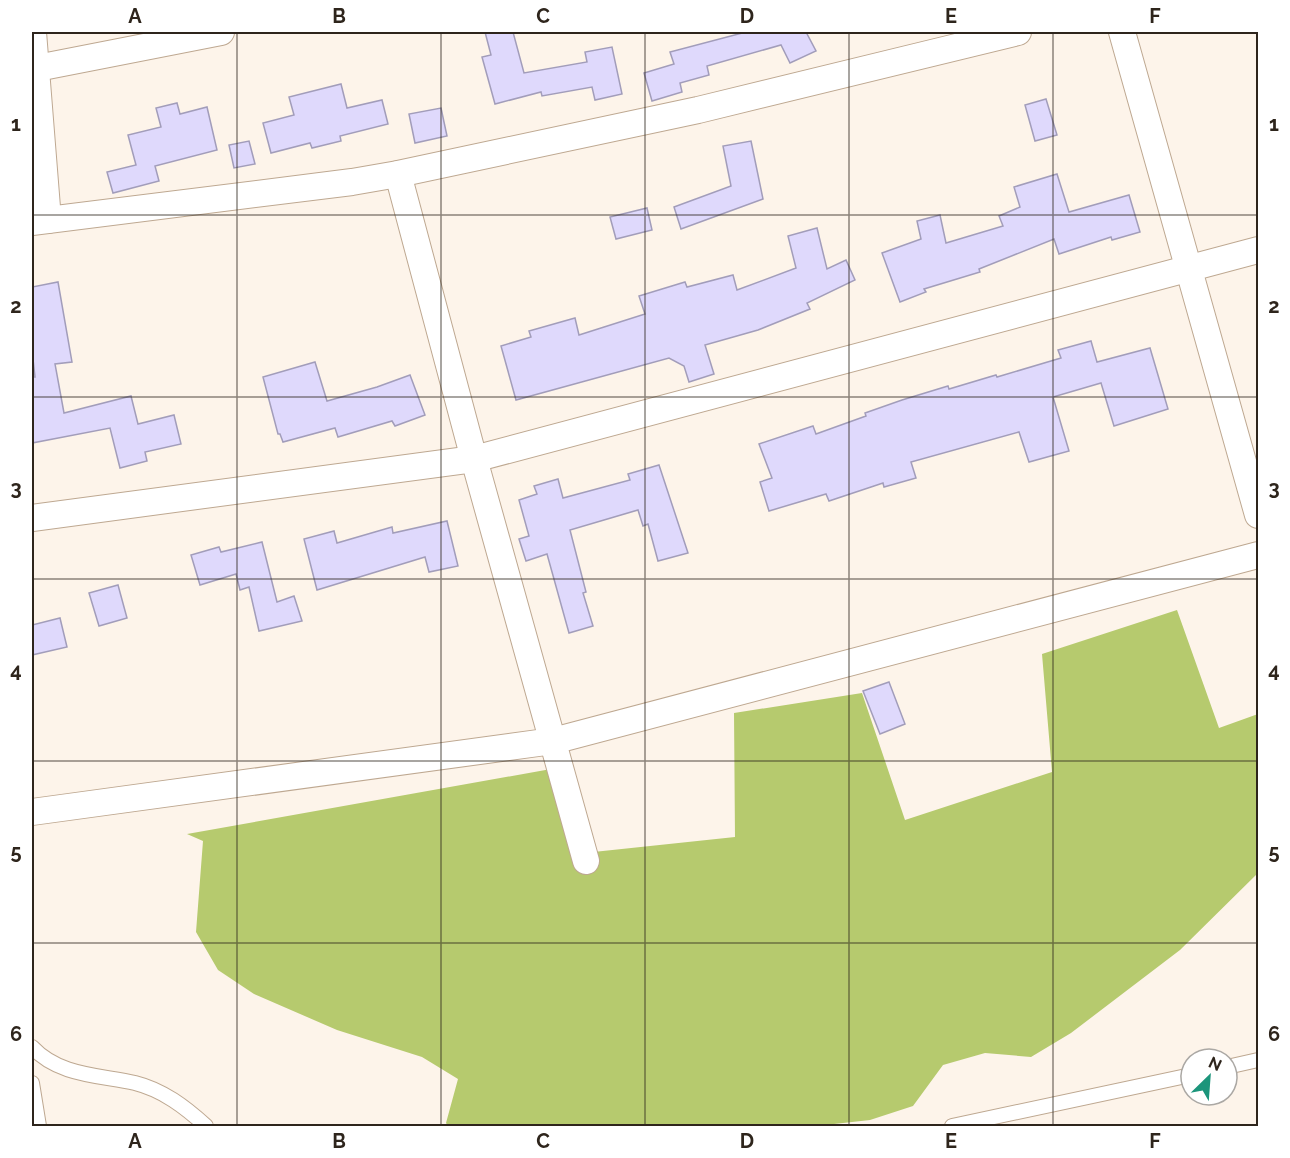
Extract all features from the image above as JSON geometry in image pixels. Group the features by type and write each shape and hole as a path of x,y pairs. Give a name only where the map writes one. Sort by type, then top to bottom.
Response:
{"street":[{"path":"33,32 40,221 352,182 398,174 698,110 1002,33"},
{"path":"34,69 221,32"},
{"path":"1122,32 1258,515"},
{"path":"398,174 474,459 586,861"},
{"path":"32,518 474,459 1258,250"},
{"path":"32,812 553,741 1258,555"}],"lane":[{"path":"32,1047 40,1056 64,1069 93,1077 136,1083 167,1095 206,1126"},
{"path":"1239,1064 1258,1060"},
{"path":"952,1126 1179,1078"},
{"path":"32,1083 39,1126"}],"green space":[{"path":"1177,610 1219,728 1258,714 1258,873 1180,950 1071,1033 1031,1057 985,1053 943,1065 913,1106 870,1120 816,1126 448,1126 446,1123 458,1079 422,1057 337,1030 254,994 218,970 196,932 203,841 187,834 551,769 584,853 735,837 734,713 862,693 905,820 1052,772 1042,654"}],"building":[{"path":"485,32 513,32 524,73 587,62 585,52 612,47 622,94 595,100 592,87 542,96 541,92 495,104 482,57 491,55"},
{"path":"746,32 806,32 816,51 790,63 781,45 707,66 709,75 680,83 682,92 652,101 644,73 674,64 670,52"},
{"path":"341,84 347,108 382,100 388,124 340,136 341,141 312,148 310,143 271,153 263,123 294,115 289,97"},
{"path":"1046,99 1057,135 1035,141 1025,105"},
{"path":"177,103 180,114 207,107 217,150 155,166 159,181 113,193 107,172 136,165 128,135 161,127 156,108"},
{"path":"441,108 447,136 415,143 409,114"},
{"path":"249,141 255,164 234,168 229,145"},
{"path":"751,141 763,199 681,229 674,207 731,186 723,146"},
{"path":"1057,174 1069,212 1129,195 1140,232 1112,240 1111,237 1059,254 1054,239 979,269 980,272 924,289 926,292 900,302 882,253 921,239 917,221 940,215 946,243 1003,226 999,216 1020,207 1014,187"},
{"path":"647,208 652,230 616,239 610,217"},
{"path":"817,228 827,269 846,260 855,280 807,303 810,309 758,330 705,345 714,374 689,382 684,366 669,358 516,400 501,346 531,337 529,331 575,318 579,335 645,314 639,296 685,282 687,287 733,275 737,290 796,268 788,236"},
{"path":"58,282 72,362 55,364 64,413 131,396 138,424 174,415 181,444 145,452 147,461 120,468 110,428 32,443 32,377 35,377 32,350 32,287"},
{"path":"1091,341 1097,362 1150,348 1168,409 1114,426 1101,383 1053,397 1069,451 1029,462 1019,432 911,462 916,478 884,487 883,483 829,501 826,494 769,511 760,482 772,478 759,444 813,426 816,434 902,400 948,386 949,389 996,375 997,377 1061,358 1058,350"},
{"path":"315,362 327,401 410,375 425,415 395,426 392,421 338,437 335,428 283,442 278,434 263,377"},
{"path":"659,465 688,553 658,561 648,524 643,526 638,510 570,530 586,592 583,593 593,626 569,633 547,554 526,561 519,539 529,536 519,500 537,494 534,486 558,479 563,498 630,480 628,474"},
{"path":"447,521 458,566 429,572 425,557 317,590 304,539 334,531 337,543 392,527 393,533"},
{"path":"262,542 277,602 294,596 302,621 259,631 249,587 240,590 236,574 200,585 191,555 219,547 221,552"},
{"path":"118,585 127,618 99,626 89,593"},
{"path":"60,618 67,647 32,655 32,625"},
{"path":"889,682 905,724 880,734 863,691"}]}
